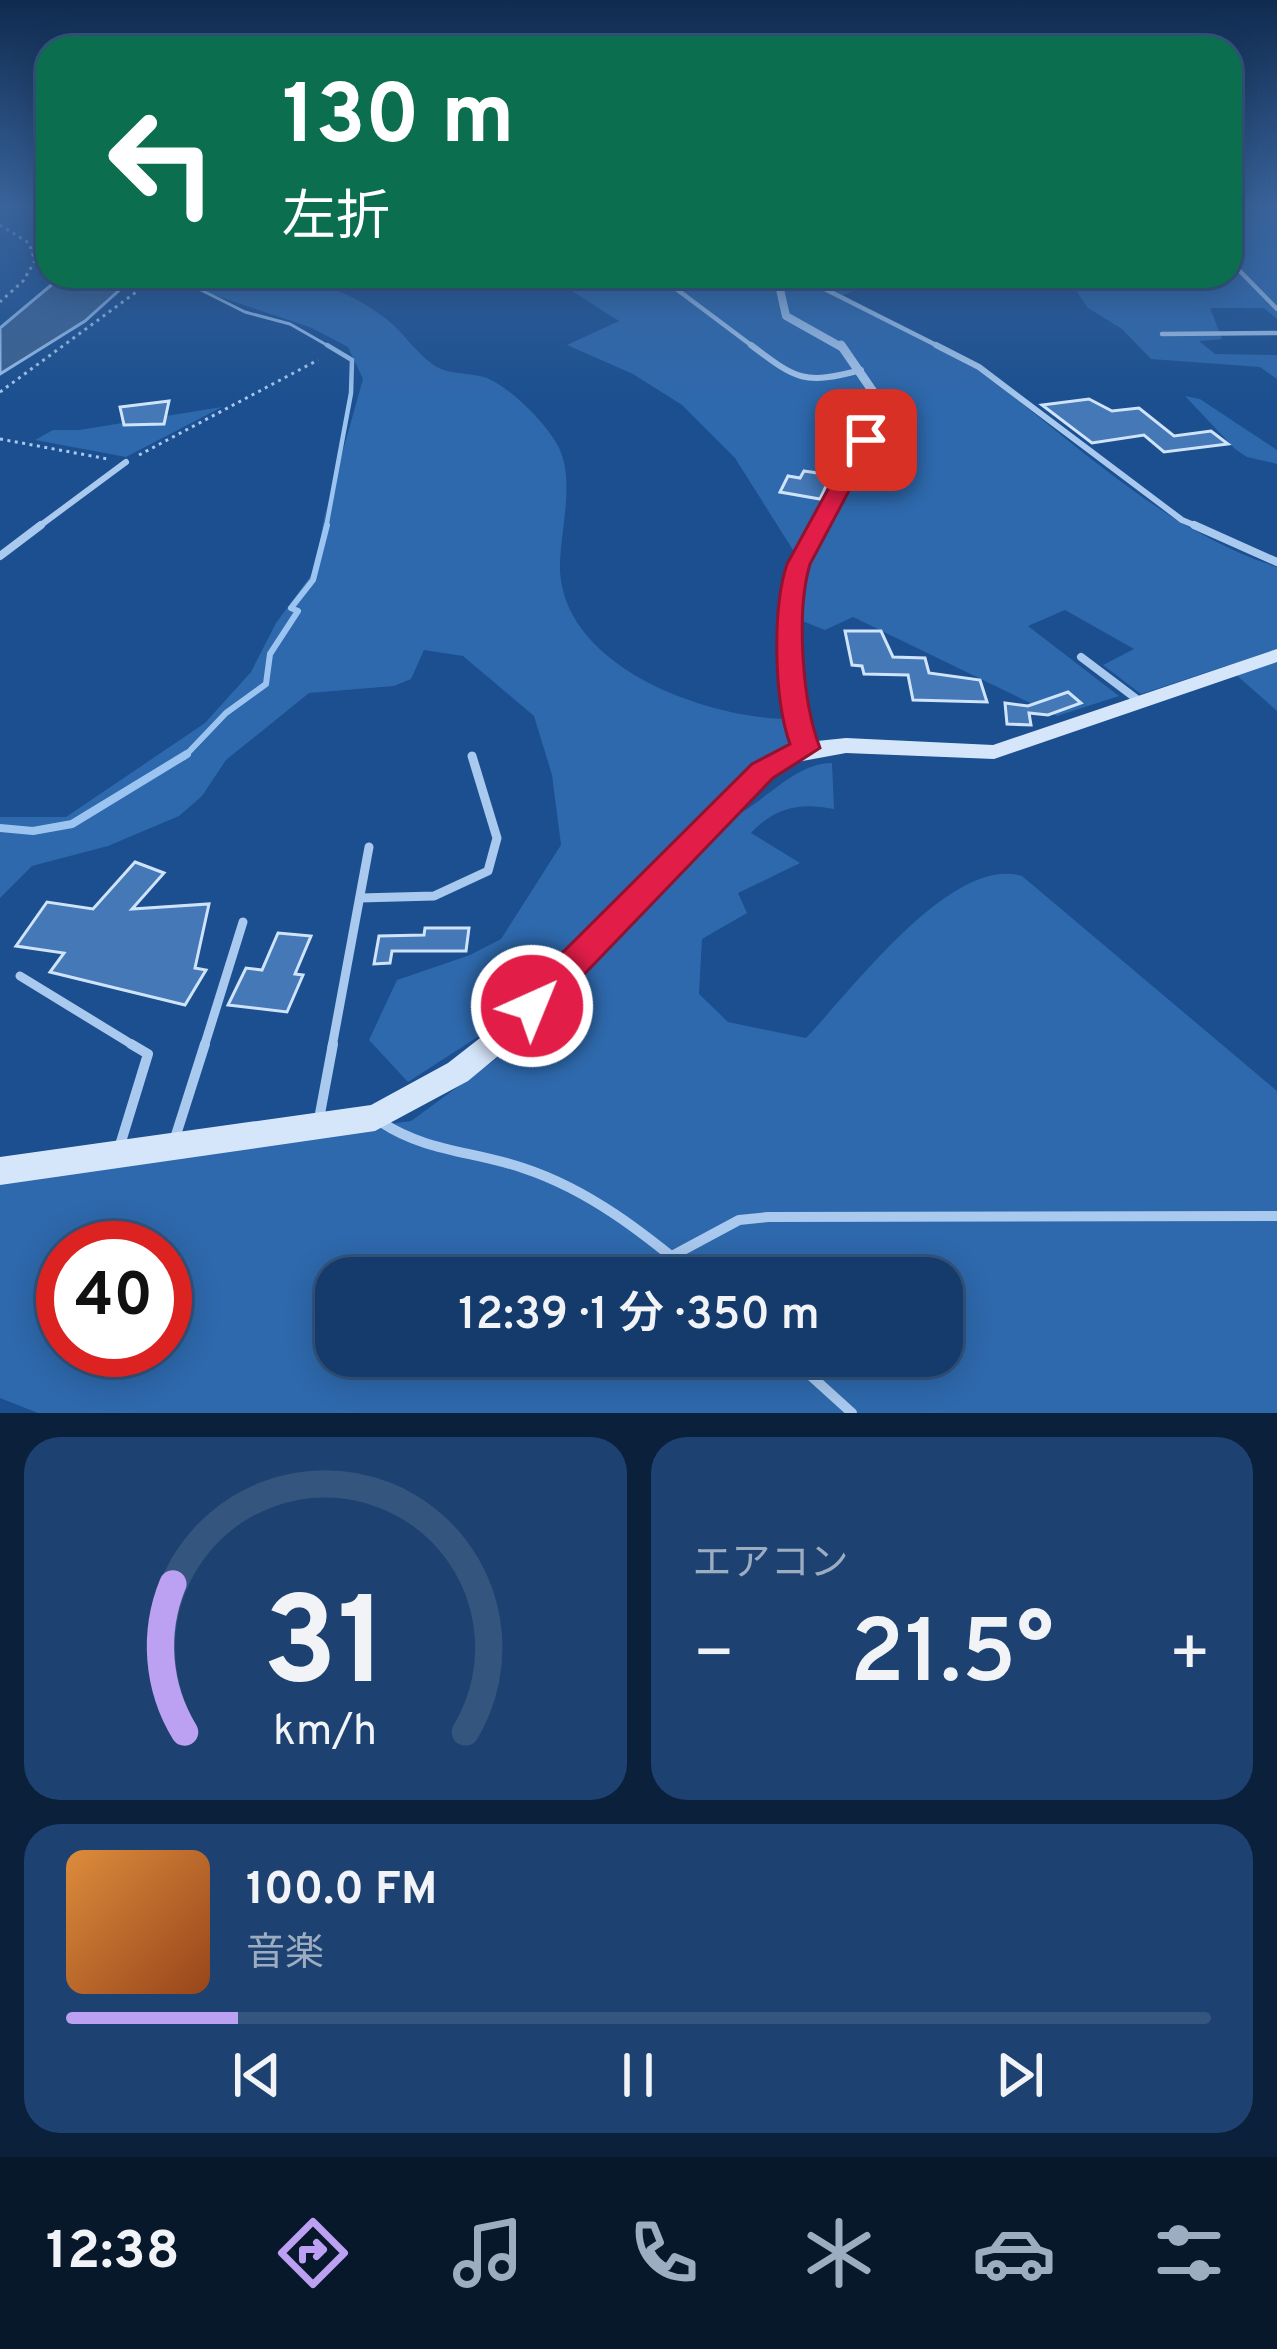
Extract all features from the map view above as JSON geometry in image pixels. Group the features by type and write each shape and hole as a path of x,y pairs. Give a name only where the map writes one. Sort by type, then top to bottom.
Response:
{"street":[{"path":"780,288 786,316 841,345 878,403 872,426 799,564 789,604 794,716 806,748"},
{"path":"0,1171 375,1118 458,1072 499,1040 763,771 806,748 994,752 1277,655"}],"lane":[{"path":"1242,273 1277,309"},
{"path":"675,288 794,378 818,381 861,370"},
{"path":"823,288 979,367 1182,520 1277,562"},
{"path":"1266,298 1277,298"},
{"path":"1162,334 1277,333"},
{"path":"0,556 126,462"},
{"path":"1081,657 1139,701"},
{"path":"360,898 434,896 488,871 496,838 472,756"},
{"path":"317,1127 369,847"},
{"path":"173,1145 243,922"},
{"path":"20,976 148,1054 118,1152"},
{"path":"375,1118 406,1142 517,1165 564,1183 672,1256 739,1220 768,1217 1277,1216"},
{"path":"812,1377 852,1413"}],"path":[{"path":"0,302 34,271"},
{"path":"0,392 144,288"},
{"path":"0,439 126,462 318,360"}],"shaded area":[{"path":"1242,271 1277,271 1277,319 1264,308 1210,308 1222,339 1199,341 1215,354 1277,355 1277,379 1260,367 1151,359 1122,329 1088,308 1074,288 1242,288"},
{"path":"48,288 122,288 85,321 0,374 0,328"},
{"path":"202,288 338,291 385,318 432,364 493,381 535,415 563,458 566,489 560,571 568,605 586,634 612,659 680,697 716,709 785,719 794,745 753,773 727,820 791,777 832,763 834,809 789,809 769,817 751,833 800,863 738,893 747,913 702,939 699,994 728,1022 806,1038 876,960 935,905 965,885 994,875 1022,876 1277,1091 1277,1413 38,1413 0,1398 0,1177 411,1121 541,1026 493,1027 408,1082 369,1040 397,980 501,939 561,845 552,775 534,716 463,656 424,650 411,679 394,686 309,693 226,760 202,796 179,816 108,846 32,866 0,898 0,817 66,817 205,723 251,672 276,623 315,570 324,518 363,379 348,347 312,328"},
{"path":"567,288 860,288 843,295 964,360 1121,481 1195,531 1277,567 1277,711 1226,666 1141,694 1103,665 1134,649 1065,610 1028,626 1119,696 1057,716 853,617 825,630 800,620 803,566 735,458 682,405 633,374 567,345 619,321"},
{"path":"1185,396 1200,399 1277,450 1277,464 1235,449"},
{"path":"222,407 126,457 35,440 53,430"}],"building":[{"path":"1089,399 1112,411 1139,408 1174,436 1211,431 1228,444 1164,452 1144,435 1092,443 1042,405"},
{"path":"169,401 164,424 124,425 120,407"},
{"path":"804,471 831,475 820,499 780,492 788,476 800,478"},
{"path":"845,631 881,631 893,657 925,658 929,673 980,680 987,702 913,700 908,675 864,674 862,666 852,665"},
{"path":"1068,692 1081,703 1048,715 1029,713 1031,725 1007,724 1005,703 1028,706"},
{"path":"135,862 164,873 132,909 209,904 195,968 206,970 185,1005 50,972 64,953 16,946 47,902 93,909"},
{"path":"425,928 469,928 466,951 392,951 390,963 374,964 379,936 424,935"},
{"path":"278,933 311,936 295,974 303,975 287,1012 228,1005 246,968 262,970"}],"waterway":[{"path":"197,288 245,312 290,324 332,348"},
{"path":"327,345 332,348"},
{"path":"326,528 351,393 352,360 332,348"},
{"path":"187,754 226,713 266,684 270,654 298,611 291,608 313,580 327,525"},
{"path":"0,828 33,831 72,824 187,754"}],"route":[{"path":"532,1006 763,771 806,748 794,716 792,585 866,440"}]}
